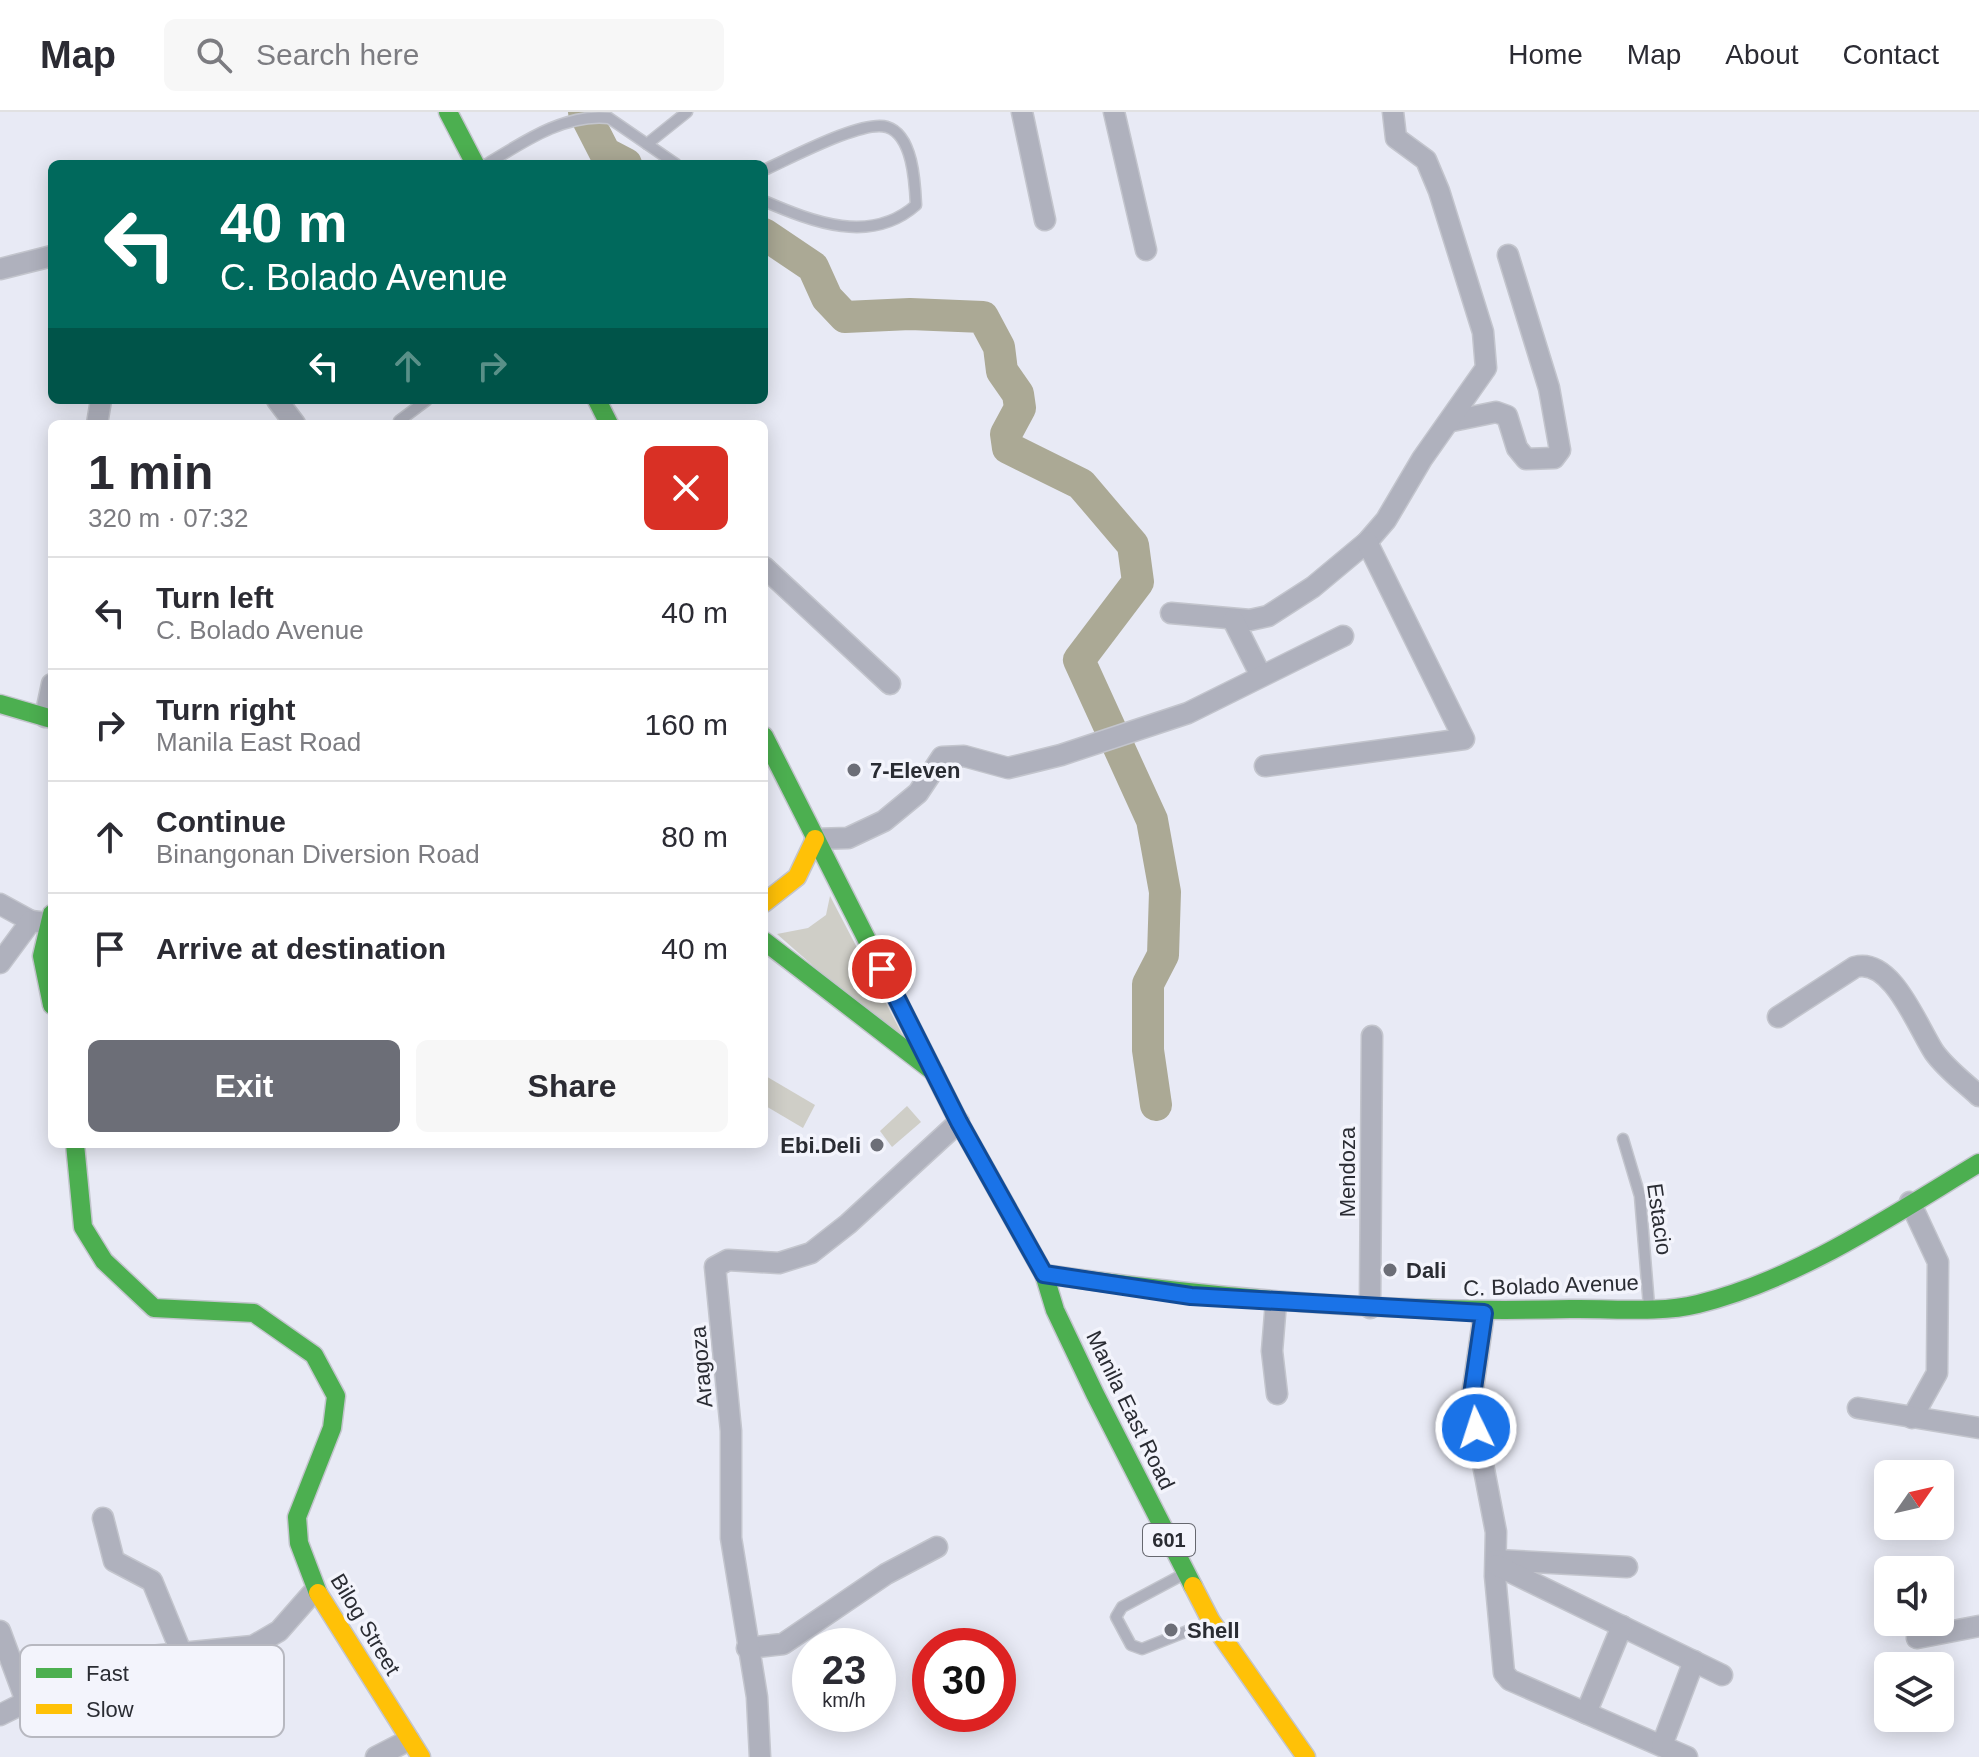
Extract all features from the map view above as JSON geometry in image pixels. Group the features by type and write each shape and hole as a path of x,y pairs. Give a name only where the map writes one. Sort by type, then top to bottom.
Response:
{"street":[{"path":"448,112 473,160"},
{"path":"1022,112 1045,220"},
{"path":"1114,112 1146,250"},
{"path":"1171,613 1233,620 1259,618 1286,606 1367,542 1386,520 1422,459 1452,421 1486,368 1483,332 1439,191 1426,160 1396,138 1393,112"},
{"path":"1452,421 1496,412 1507,416 1517,448 1526,459 1554,458 1560,450 1549,388 1508,255"},
{"path":"0,269 48,257"},
{"path":"1265,766 1464,739 1367,542"},
{"path":"768,571 890,684"},
{"path":"1233,620 1261,676"},
{"path":"768,900 794,882 809,858 815,839 848,838 884,821 918,793 942,757 964,756 1008,768 1029,764 1188,713 1343,636"},
{"path":"0,704 48,718"},
{"name":"Manila East Road","path":"768,744 959,1122 1044,1274 1055,1310 1095,1394 1211,1621 1306,1757"},
{"path":"0,904 44,919"},
{"path":"0,963 44,919"},
{"path":"44,919 42,956 48,985"},
{"name":"601","path":"768,944 936,1073"},
{"path":"1778,1017 1855,967 1867,963 1877,968 1895,987 1945,1065 1979,1096"},
{"name":"Mendoza","path":"1370,1308 1372,1036"},
{"name":"Aragoza","path":"760,1757 757,1697 731,1538 731,1431 715,1267 728,1260 779,1263 811,1253 848,1224 959,1122"},
{"name":"Bilog Street","path":"75,1148 83,1227 104,1261 154,1308 254,1313 314,1355 336,1396 332,1428 297,1517 299,1543 315,1590 421,1757"},
{"name":"C. Bolado Avenue","path":"1044,1274 1191,1296 1370,1308 1484,1313 1694,1305 1782,1275 1979,1163"},
{"path":"1910,1202 1938,1262 1937,1373 1912,1418"},
{"path":"1276,1302 1272,1351 1277,1394"},
{"path":"1484,1313 1471,1402 1496,1532 1504,1673 1510,1680 1687,1757"},
{"path":"1858,1408 1979,1428"},
{"path":"103,1518 114,1561 152,1581 178,1645"},
{"path":"747,1648 783,1644 886,1574 937,1547"},
{"path":"1496,1562 1627,1567"},
{"path":"1496,1562 1722,1675"},
{"path":"255,1645 279,1631 315,1590"},
{"path":"1586,1713 1622,1626"},
{"path":"1917,1638 1979,1626"},
{"path":"0,1631 20,1685"},
{"path":"1662,1745 1694,1661"},
{"path":"0,1715 20,1704"},
{"path":"376,1757 409,1740"}],"lane":[{"path":"647,144 687,112"},
{"path":"494,160 537,134 596,116 611,115 670,160"},
{"path":"768,168 865,128 887,127 898,135 914,167 916,205 901,218 852,229 806,219 768,203"},
{"path":"400,420 422,404"},
{"name":"Estacio","path":"1623,1139 1640,1196 1649,1306"},
{"path":"1186,1573 1122,1607 1116,1617 1131,1645 1142,1649 1211,1621"}],"shaded area":[{"path":"830,896 912,1053 777,934 808,928 826,915"},
{"path":"768,1077 815,1105 803,1128 768,1107"},
{"path":"907,1106 921,1122 892,1147 880,1131"}],"waterway":[{"path":"584,112 605,153 618,160"},
{"path":"768,237 813,267 827,298 845,317 910,314 983,317 999,347 1002,371 1018,394 1020,408 1006,434 1008,448 1081,484 1133,545 1138,582 1079,660 1152,820 1165,892 1163,955 1148,984 1148,1050 1156,1105"}],"traffic: fast":[{"path":"448,112 473,160"},
{"path":"599,404 607,420"},
{"path":"0,704 48,718"},
{"path":"768,744 959,1122 1044,1274 1055,1310 1095,1394 1193,1586"},
{"path":"48,931 42,956 48,985"},
{"path":"768,944 934,1072"},
{"path":"75,1148 83,1227 104,1261 154,1308 254,1313 314,1355 336,1396 332,1428 297,1517 299,1543 318,1593"},
{"path":"1044,1274 1175,1291 1372,1307 1504,1310 1651,1310 1682,1307 1735,1293 1808,1262 1979,1163"}],"traffic: slow":[{"path":"768,900 797,877 815,839"},
{"path":"1193,1586 1211,1621 1306,1757"},
{"path":"318,1593 421,1757"}],"place":[{"name":"7-Eleven","path":"854,770"},
{"name":"Ebi.Deli","path":"877,1145"},
{"name":"Dali","path":"1390,1270"},
{"name":"Shell","path":"1171,1630"}],"route":[{"path":"882,969 959,1122 1044,1274 1191,1296 1484,1313 1471,1402 1476,1428"}]}
